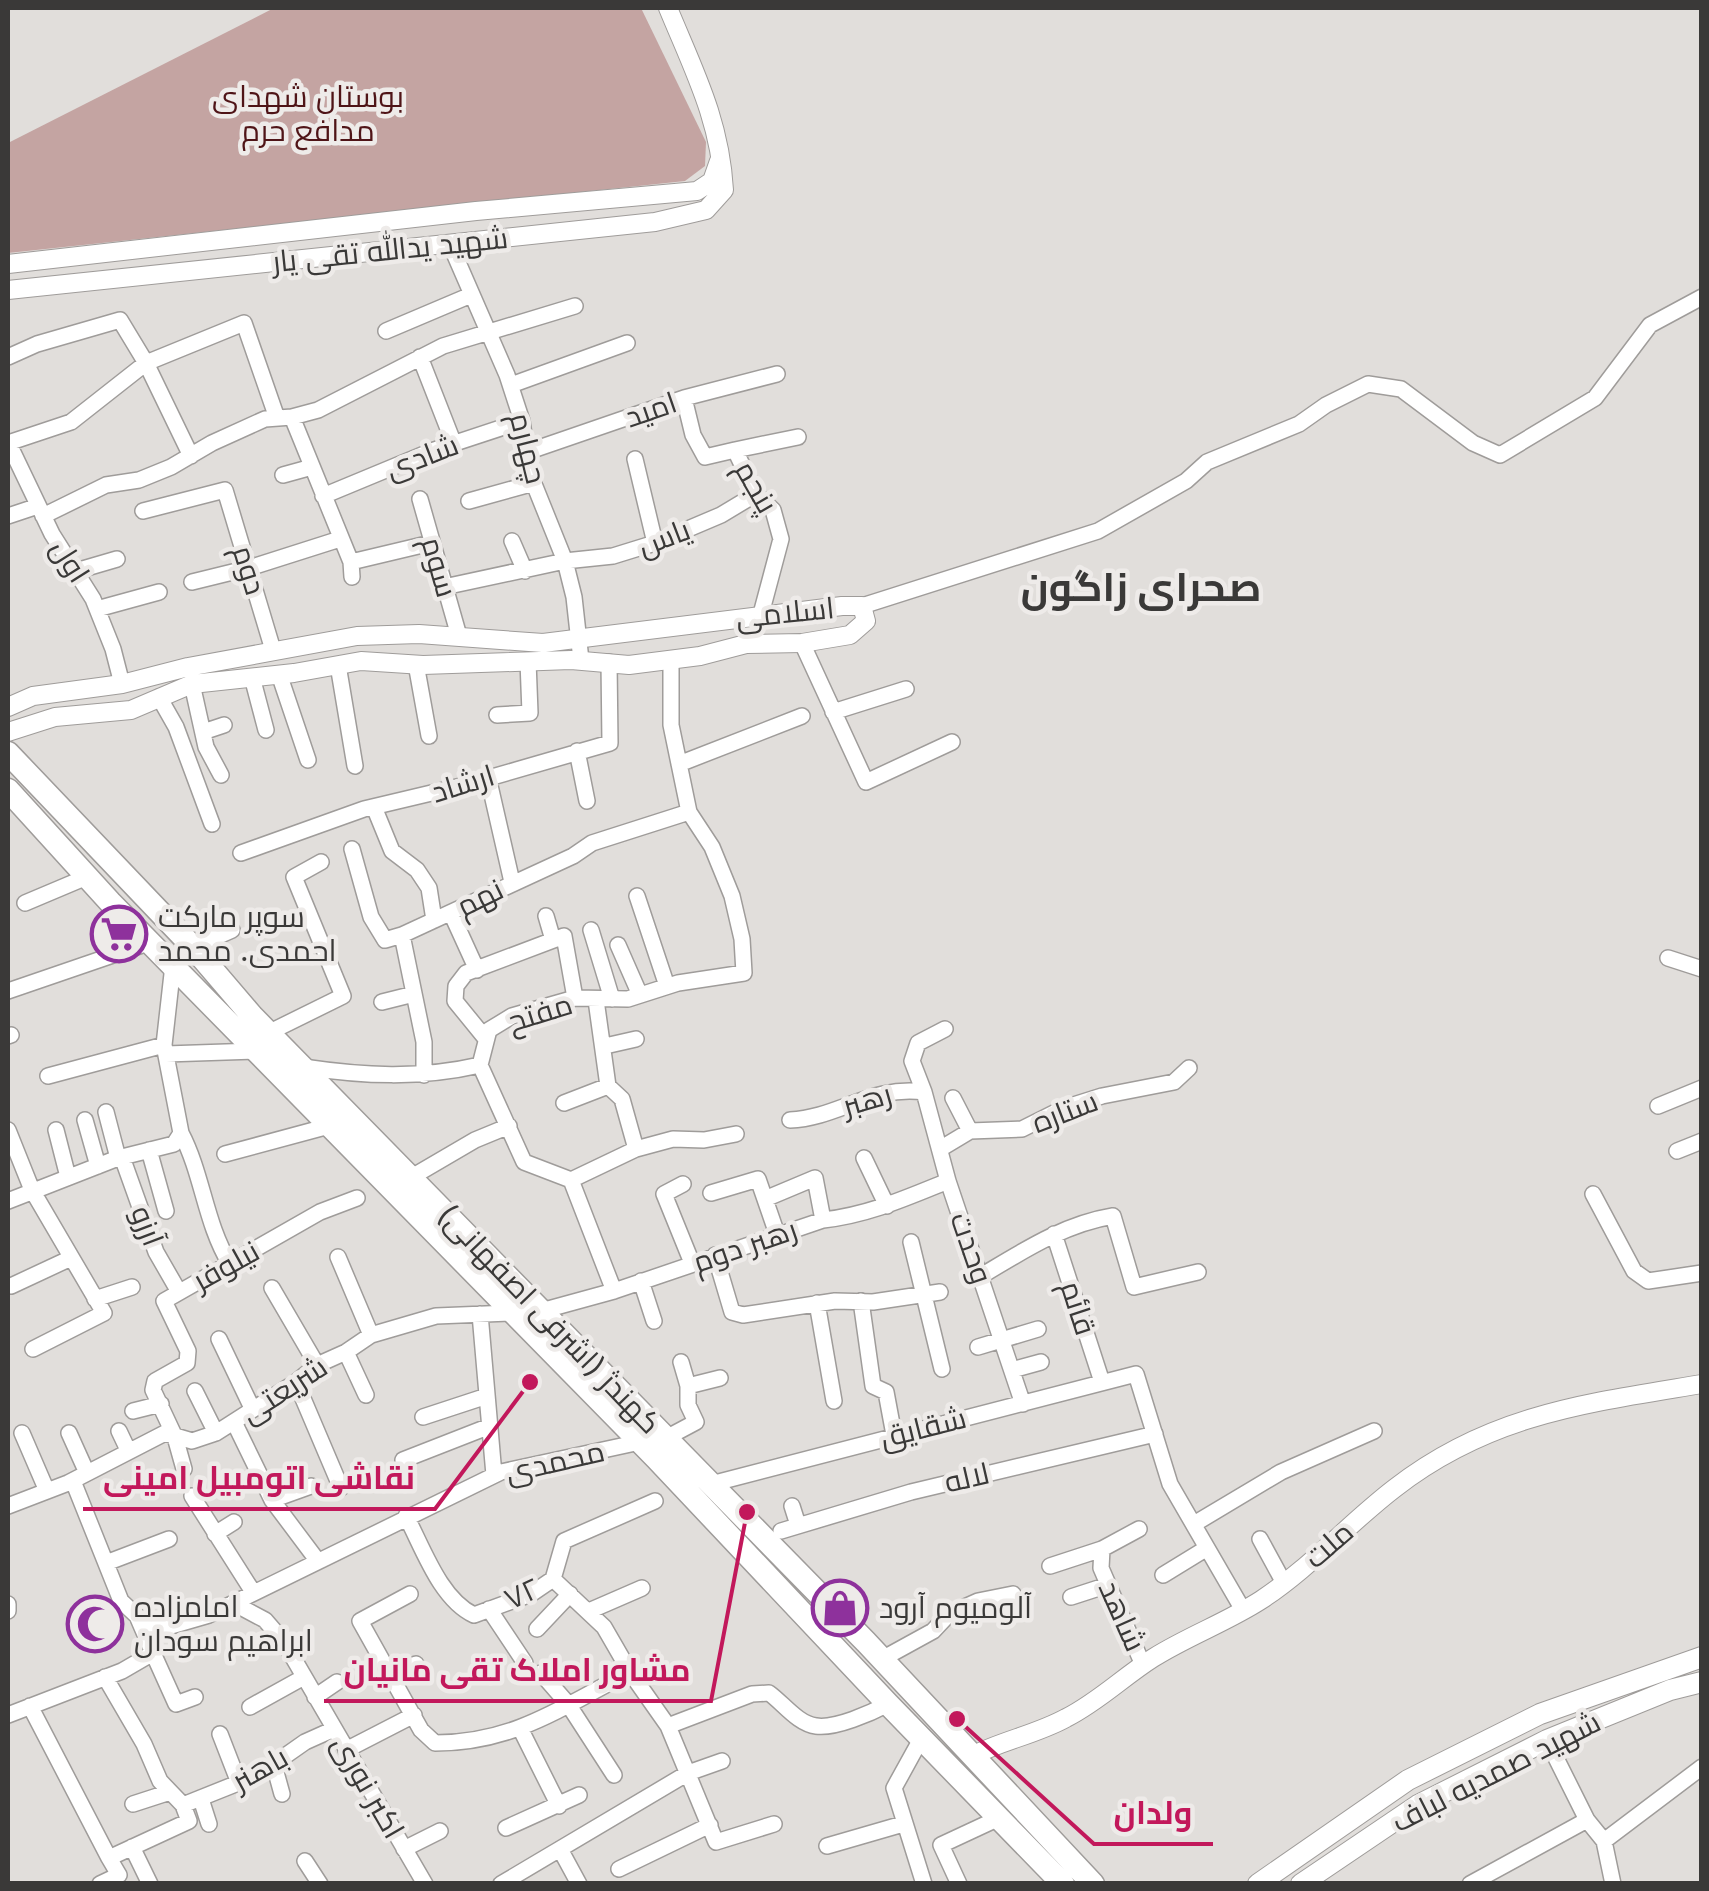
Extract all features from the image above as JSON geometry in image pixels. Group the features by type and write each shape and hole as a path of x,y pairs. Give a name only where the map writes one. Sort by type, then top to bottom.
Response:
{"main road":[{"name":"کهندژ (اشرفی اصفهانی)","path":"8,753 193,947 252,1016 263,1042 330,1126 640,1442 999,1818 1085,1881"},
{"name":"کهندژ (اشرفی اصفهانی)","path":"8,790 171,963 263,1042 302,1067 882,1659 974,1755 1085,1881"},
{"path":"110,902 164,942 172,937 166,918"},
{"path":"171,963 174,956 180,959 221,1000 252,1016"},
{"name":"شهید صمدیه لباف","path":"1258,1884 1408,1780 1523,1722 1702,1657"},
{"name":"شهید صمدیه لباف","path":"1301,1884 1418,1805 1548,1740 1670,1690 1702,1682"},
{"path":"1306,1850 1321,1870"}],"street":[{"name":"شهید یدالله تقی یار","path":"8,290 656,222 706,210 724,190 722,151 714,119 668,8"},
{"name":"شهید یدالله تقی یار","path":"8,264 476,211 697,191 712,181 722,151"},
{"name":"چهارم","path":"450,244 522,422 534,484 565,561 574,597 581,660"},
{"path":"386,331 471,295"},
{"path":"862,606 1098,530 1186,481 1207,462 1299,424 1368,384 1401,389 1474,443 1500,455 1595,398 1650,326 1702,297"},
{"path":"8,516 41,511 106,485 139,480 265,419 318,410 353,395 373,380 420,357 575,306"},
{"path":"8,357 120,320 146,362 191,456"},
{"path":"8,442 71,422 146,362 244,323 285,418 312,467 351,570 432,544"},
{"path":"510,385 628,343"},
{"path":"420,357 454,444"},
{"name":"امید","path":"527,452 684,398 777,374"},
{"name":"پنجم","path":"684,398 693,435 706,457 734,450 756,494 773,510 781,539 761,614"},
{"name":"شادی","path":"323,496 454,444 522,422"},
{"path":"734,450 798,436"},
{"name":"اول","path":"8,442 41,511 97,609 122,684"},
{"path":"635,459 655,544"},
{"path":"283,475 312,467"},
{"path":"469,501 534,484"},
{"name":"دوم","path":"142,512 226,490 273,650"},
{"name":"یاس","path":"444,587 565,561 613,556 655,544 722,515 756,494"},
{"name":"سوم","path":"420,499 460,636"},
{"path":"544,506 563,502"},
{"path":"192,582 340,539"},
{"path":"512,542 525,571"},
{"path":"76,571 117,559"},
{"path":"97,609 158,592"},
{"name":"اسلامی","path":"8,708 34,696 122,684 273,650 357,636 578,640 761,614 862,606 866,621 850,635 746,644 629,665 581,660 416,664 361,661 192,684 131,710 55,717 8,732"},
{"path":"802,642 866,782 952,742"},
{"path":"671,660 671,725 690,812"},
{"path":"498,715 530,713 528,661"},
{"name":"ارشاد","path":"241,853 374,808 610,743 609,662"},
{"path":"416,664 429,736"},
{"path":"338,665 355,766"},
{"path":"279,674 308,760"},
{"path":"252,677 266,730"},
{"path":"192,684 206,746 221,775"},
{"path":"834,712 906,688"},
{"path":"158,698 176,727 212,824"},
{"path":"679,764 802,716"},
{"path":"202,732 224,725"},
{"path":"577,751 587,801"},
{"path":"488,777 512,882"},
{"path":"374,808 392,851 416,870 429,888 434,920"},
{"name":"نهم","path":"402,935 573,856 592,843 690,812"},
{"name":"مفتح","path":"302,1067 352,1074 424,1074 480,1065 489,1030 512,1016 574,998 640,995 667,986 744,973 742,939 732,896 712,847 690,812"},
{"path":"352,849 371,917 386,940 402,935 424,1042 424,1074"},
{"path":"48,1076 165,1050 263,1042 343,996 294,877 322,862"},
{"path":"24,902 89,876"},
{"path":"637,896 667,986"},
{"path":"451,913 477,970"},
{"path":"546,916 553,940"},
{"path":"193,947 232,930"},
{"path":"591,930 604,999 603,1064 608,1086 622,1099 636,1150"},
{"path":"486,1039 455,1001 456,986 466,973 564,936 574,998"},
{"path":"8,992 151,942"},
{"path":"618,945 640,995"},
{"path":"1668,958 1702,969"},
{"path":"171,963 165,1050 181,1134 195,1159 218,1245 230,1264"},
{"path":"382,1002 414,994"},
{"name":"رهبر","path":"924,1092 912,1061 918,1042 946,1030"},
{"path":"605,1046 636,1039"},
{"path":"480,1065 524,1162 571,1180 636,1150 674,1139 704,1140 736,1134"},
{"name":"ستاره","path":"970,1131 1022,1129 1064,1108 1102,1096 1174,1082 1190,1068"},
{"path":"564,1104 608,1086"},
{"name":"رهبر","path":"790,1120 812,1120 840,1106 900,1088 924,1092"},
{"path":"1658,1106 1702,1088"},
{"name":"وحدت","path":"924,1092 948,1181 1023,1404"},
{"path":"940,1150 970,1131 953,1098"},
{"name":"آرزو","path":"106,1112 156,1252 179,1292"},
{"path":"85,1120 98,1166"},
{"path":"224,1154 330,1126"},
{"path":"410,1178 475,1140 509,1126"},
{"path":"56,1130 68,1177"},
{"path":"8,1132 32,1190 81,1263 100,1306"},
{"path":"8,1201 120,1158 174,1144 181,1134"},
{"path":"1676,1151 1702,1141"},
{"path":"149,1150 166,1211"},
{"path":"864,1158 887,1206"},
{"path":"765,1199 815,1178 823,1220"},
{"path":"571,1180 614,1290"},
{"path":"711,1194 758,1180 777,1234"},
{"name":"رهبر دوم","path":"541,1311 823,1220 856,1216 948,1181"},
{"path":"683,1184 664,1194 692,1263"},
{"path":"1593,1194 1634,1271 1648,1281 1702,1272"},
{"name":"نیلوفر","path":"161,1404 153,1390 155,1381 187,1364 188,1351 164,1301 320,1212 357,1198"},
{"path":"981,1276 1054,1234 1086,1220 1113,1216 1134,1286 1198,1272"},
{"name":"قائم","path":"1054,1234 1102,1382"},
{"path":"911,1242 932,1294 942,1369"},
{"path":"338,1256 371,1334"},
{"path":"714,1256 732,1312 742,1315 817,1303 932,1294"},
{"path":"10,1286 81,1263"},
{"path":"640,1281 654,1321"},
{"path":"34,1350 132,1286"},
{"path":"272,1288 317,1364"},
{"path":"861,1302 873,1386 886,1392 894,1435"},
{"path":"817,1303 834,1400"},
{"name":"شریعتی","path":"8,1506 80,1477 166,1433 192,1441 216,1432 296,1382 317,1364 346,1352 371,1334 436,1316 514,1313"},
{"path":"480,1314 494,1475"},
{"path":"978,1347 1038,1329"},
{"path":"218,1339 252,1408"},
{"path":"346,1352 366,1395"},
{"path":"666,1438 696,1422 688,1405 688,1386 681,1362"},
{"path":"1012,1370 1041,1362"},
{"name":"شقایق","path":"711,1484 1136,1374 1155,1434"},
{"path":"688,1386 720,1378"},
{"path":"296,1382 341,1488"},
{"name":"ملت","path":"974,1755 1060,1722 1093,1704 1143,1665 1284,1584 1397,1486 1461,1446 1556,1409 1702,1384"},
{"path":"195,1391 216,1432"},
{"path":"423,1417 487,1396"},
{"path":"134,1412 161,1404 184,1469"},
{"path":"234,1422 272,1500 318,1560"},
{"path":"404,1460 490,1426"},
{"path":"119,1431 128,1450"},
{"path":"22,1432 47,1492"},
{"path":"69,1432 120,1601 137,1616 176,1704 195,1697"},
{"path":"1194,1524 1280,1472 1374,1432"},
{"path":"1155,1434 1170,1484 1243,1610"},
{"name":"لاله","path":"781,1531 910,1492 1155,1434"},
{"name":"محمدی","path":"143,1628 171,1626 209,1616 494,1475 640,1442"},
{"path":"272,1500 311,1486"},
{"path":"192,1496 253,1592"},
{"name":"۷۲","path":"406,1516 434,1571 462,1609 474,1615 531,1594 554,1579 564,1541 656,1501"},
{"path":"792,1506 798,1526"},
{"path":"215,1534 234,1522"},
{"name":"شاهد","path":"1140,1529 1102,1549 1101,1568 1143,1665"},
{"path":"106,1563 169,1538"},
{"path":"1260,1539 1284,1584"},
{"path":"1163,1575 1207,1548"},
{"path":"1050,1566 1102,1549"},
{"path":"554,1579 604,1627 668,1726 716,1842 774,1824"},
{"path":"1071,1597 1108,1585"},
{"path":"589,1612 642,1588"},
{"path":"410,1594 360,1621 421,1730 436,1743 498,1737 630,1672"},
{"path":"537,1630 570,1594"},
{"path":"882,1659 933,1631 949,1614 978,1601 1013,1594"},
{"name":"اکبر نوری","path":"233,1603 265,1620 284,1642 425,1884"},
{"path":"490,1609 525,1663"},
{"path":"8,1715 105,1677 153,1653"},
{"path":"390,1673 416,1664"},
{"path":"542,1674 568,1704 614,1775"},
{"path":"105,1677 144,1744 160,1781 183,1805 189,1820 109,1858"},
{"path":"250,1708 304,1677"},
{"path":"315,1697 337,1682"},
{"path":"668,1726 752,1694 769,1693 795,1716 817,1726 862,1717 888,1704"},
{"path":"30,1706 120,1876 100,1884"},
{"path":"346,1750 414,1715"},
{"path":"520,1728 559,1806"},
{"name":"باهنر","path":"183,1805 239,1783 334,1729"},
{"path":"220,1734 239,1783"},
{"path":"921,1739 894,1788 924,1884"},
{"path":"1548,1740 1587,1820 1604,1841 1613,1884"},
{"path":"501,1884 688,1773 722,1761"},
{"path":"274,1765 282,1794"},
{"path":"1604,1841 1702,1767"},
{"path":"132,1804 170,1792"},
{"path":"506,1828 579,1795"},
{"path":"201,1798 209,1824"},
{"path":"959,1884 941,1846 999,1818"},
{"path":"1470,1884 1587,1820"},
{"path":"827,1846 903,1824"},
{"path":"619,1869 710,1825"},
{"path":"404,1849 440,1830"},
{"path":"132,1846 150,1884"},
{"path":"560,1849 578,1884"},
{"path":"305,1861 320,1884"}],"green space":[{"name":"بوستان شهدای مدافع حرم","path":"274,8 641,8 706,142 705,166 685,181 8,253 8,143"}],"place":[{"name":"سوپر مارکت احمدی. محمد","path":"119,934"},
{"name":"نقاشی اتومبیل امینی","path":"530,1382"},
{"name":"مشاور املاک تقی مانیان","path":"747,1512"},
{"name":"آلومیوم آرود","path":"840,1608"},
{"name":"امامزاده ابراهیم سودان","path":"95,1624"},
{"name":"ولدان","path":"957,1719"}],"district":[{"name":"صحرای زاگون","path":"1141,587"}]}
